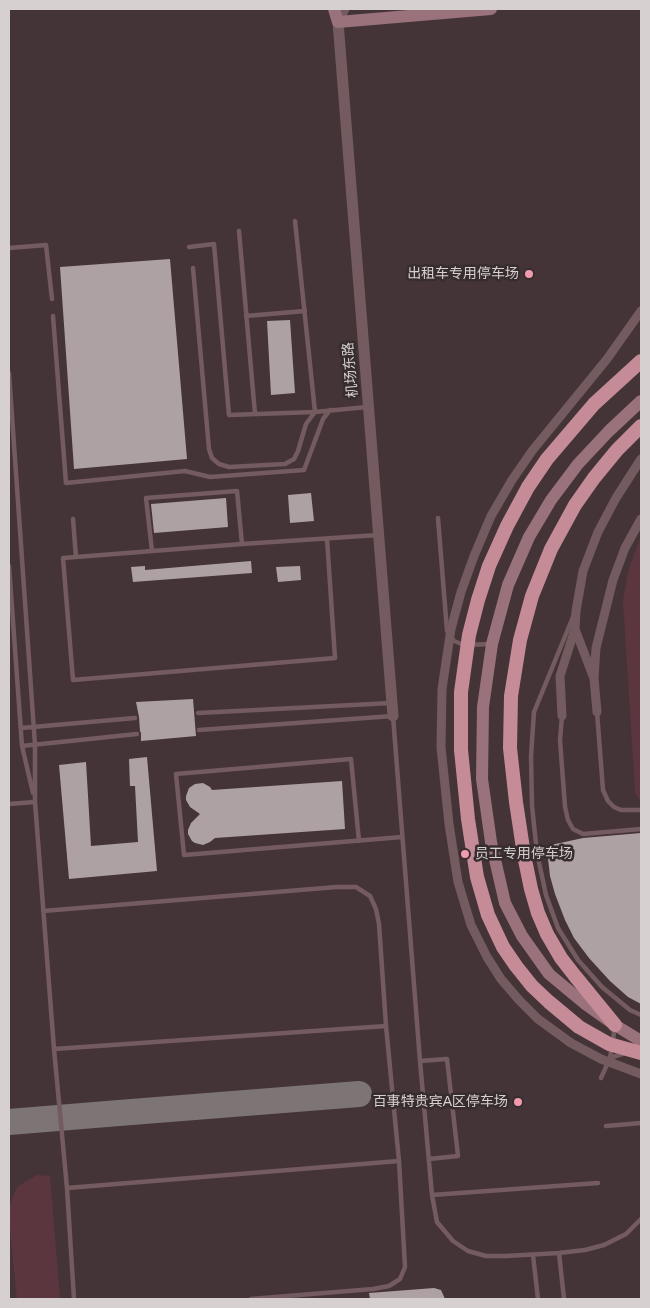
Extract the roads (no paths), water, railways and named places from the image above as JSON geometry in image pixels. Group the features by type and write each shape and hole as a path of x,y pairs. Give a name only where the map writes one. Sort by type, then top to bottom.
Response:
{"highway":[{"path":"641,361 594,404 547,459 528,487 507,526 489,566 469,634 461,692 461,750 468,819 477,877 488,915 503,947 532,986 579,1027 606,1054 641,1053"},
{"path":"615,1025 561,958 547,934 538,912 524,855 516,802 510,748 512,696 520,640 532,596 551,548 575,506 594,478 617,450 641,426"}],"main road":[{"name":"机场东路","path":"334,9 339,15"},
{"path":"386,9 398,16"},
{"path":"339,15 398,16 492,9"},
{"path":"641,400 578,464 551,500 529,538 508,585 492,644 484,707 482,779 491,842 505,903 522,936 548,974 584,1003 641,1041"}],"street":[{"path":"329,9 339,15 345,9"},
{"name":"机场东路","path":"339,15 393,716"},
{"path":"641,311 607,359 532,450 491,516 460,592 451,628 442,689 441,747 449,824 458,882 471,925 487,957 501,979 519,1000 538,1019 571,1043 641,1067"},
{"path":"562,716 560,676 575,629 583,571 598,532 616,498 641,459"},
{"path":"597,712 594,678 596,648 613,580 625,548 641,519"},
{"path":"575,629 594,678"},
{"path":"606,1054 641,1060"},
{"path":"606,1054 641,1074"}],"lane":[{"path":"194,268 209,449 212,458 219,464 229,467 285,464 294,459 306,424 315,412 295,221"},
{"path":"240,231 254,414"},
{"path":"189,247 214,244 229,415 315,412 369,406"},
{"path":"9,248 46,245 52,299"},
{"path":"246,316 305,311"},
{"path":"53,316 66,483 185,471 210,477 304,470 318,430 330,410"},
{"path":"9,373 34,728 35,802 74,1299"},
{"path":"152,551 146,498 237,491 242,544"},
{"path":"438,518 447,631 454,640 464,645 492,644"},
{"path":"73,519 76,557"},
{"path":"327,539 335,658 73,680 63,558 379,535"},
{"path":"9,566 11,624 22,746 35,802"},
{"path":"576,611 534,712 531,756 532,806 537,852 546,895 558,928 578,960 602,987 630,1010 641,1015"},
{"path":"462,655 464,645"},
{"path":"198,713 392,703"},
{"path":"597,712 603,790 608,801 614,807 621,810 641,810"},
{"path":"199,730 393,716 432,1195 437,1222 453,1241 468,1251 486,1256 533,1255 585,1250 604,1245 626,1234 641,1219"},
{"path":"562,716 560,740 565,807 568,820 573,829 583,834 641,830"},
{"path":"21,728 135,718"},
{"path":"22,746 137,734"},
{"path":"359,840 352,759 176,774 184,855 402,837"},
{"path":"9,804 35,802"},
{"path":"43,911 356,887 370,896 376,909 379,924 386,1026 399,1161 405,1267 400,1279 389,1286 251,1299"},
{"path":"601,1078 615,1025"},
{"path":"54,1049 386,1026"},
{"path":"606,1054 641,1048"},
{"path":"420,1060 447,1059 458,1156 429,1159"},
{"path":"606,1126 641,1123"},
{"path":"66,1188 399,1161"},
{"path":"432,1195 598,1183"},
{"path":"559,1253 564,1299"},
{"path":"533,1255 538,1299"}],"place":[{"name":"出租车专用停车场","path":"529,274"},
{"name":"员工专用停车场","path":"465,854"},
{"name":"百事特贵宾A区停车场","path":"518,1102"}]}
